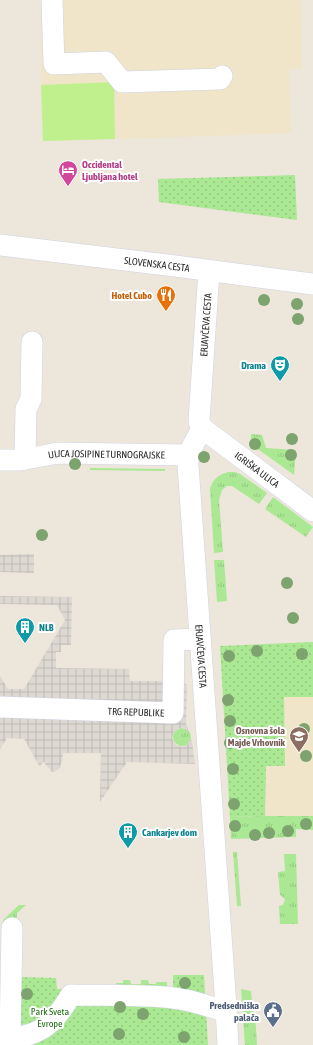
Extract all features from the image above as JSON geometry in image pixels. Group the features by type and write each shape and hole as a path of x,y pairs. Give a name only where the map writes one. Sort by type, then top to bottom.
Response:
{"street":[{"path":"52,0 54,64 106,62 122,82 220,79 222,76"},
{"name":"SLOVENSKA CESTA","path":"0,245 313,284"},
{"name":"ERJAVČEVA CESTA","path":"202,428 199,421 209,270"},
{"path":"25,459 26,408 31,399 32,342"},
{"path":"188,460 202,428"},
{"name":"IGRIŠKA ULICA","path":"202,428 313,511"},
{"name":"ULICA JOSIPINE TURNOGRAJSKE","path":"0,460 25,459 58,453 188,460"},
{"name":"ERJAVČEVA CESTA","path":"188,460 228,1045"},
{"name":"TRG REPUBLIKE","path":"0,707 173,713 174,640 200,640"},
{"path":"12,928 5,1038 31,1034 41,1030 52,1022 72,996 153,996 201,1004 226,1012"}],"shaded area":[{"path":"41,0 301,0 302,69 289,69 291,133 43,141"},
{"path":"34,554 34,573 0,572 0,555"},
{"path":"0,596 72,597 71,645 61,645 61,652 56,652 56,668 129,669 130,681 167,681 186,684 186,723 189,733 185,729 179,728 174,732 172,738 176,745 182,747 188,744 191,739 195,764 127,762 100,802 101,753 63,753 60,767 58,770 52,772 45,762 42,763 40,767 24,739 7,738 0,749 0,676 8,689 24,689 65,620 57,605 0,604"},
{"name":"Osnovna šola Majde Vrhovnik","path":"284,696 313,697 313,816 265,816 266,766 285,766"}],"green space":[{"path":"114,82 115,139 43,141 41,85"},
{"path":"295,175 297,220 159,202 158,179"},
{"path":"251,434 262,435 266,448 296,450 294,475 251,444"},
{"path":"90,468 165,469 165,471 90,470"},
{"path":"228,472 240,474 267,493 259,504 232,486 227,486 222,490 219,500 223,552 214,553 210,489 216,478"},
{"path":"273,497 313,527 306,537 265,509"},
{"path":"214,560 224,560 227,601 217,602"},
{"path":"313,642 313,697 284,697 285,766 266,766 265,816 230,817 220,646"},
{"path":"182,728 186,729 190,733 190,741 186,745 182,746 178,745 174,741 173,737 174,733 178,729"},
{"path":"313,816 313,830 296,829 296,837 231,839 230,817"},
{"path":"233,852 237,852 241,906 237,906"},
{"path":"284,854 296,854 298,924 280,924 279,906 283,905 285,900 280,895 278,872 285,871"},
{"path":"19,905 26,905 17,913 16,926 3,926 3,920"},
{"name":"Park Sveta Evrope","path":"173,975 204,975 208,1045 20,1045 21,977 56,978 57,989 173,992"},
{"path":"123,980 130,980 131,984 141,984 141,980 148,980 149,984 156,984 156,982 167,982 167,992 116,990 116,983 123,983"},
{"path":"241,989 251,991 253,1012 255,1012 257,1045 245,1045"}],"place":[{"name":"Occidental Ljubljana hotel","path":"68,187"},
{"name":"Hotel Cubo","path":"166,312"},
{"name":"Drama","path":"280,382"},
{"name":"NLB","path":"25,644"},
{"name":"Osnovna šola Majde Vrhovnik","path":"299,753"},
{"name":"Cankarjev dom","path":"128,849"},
{"name":"Predsedniška palača","path":"273,1028"}]}
